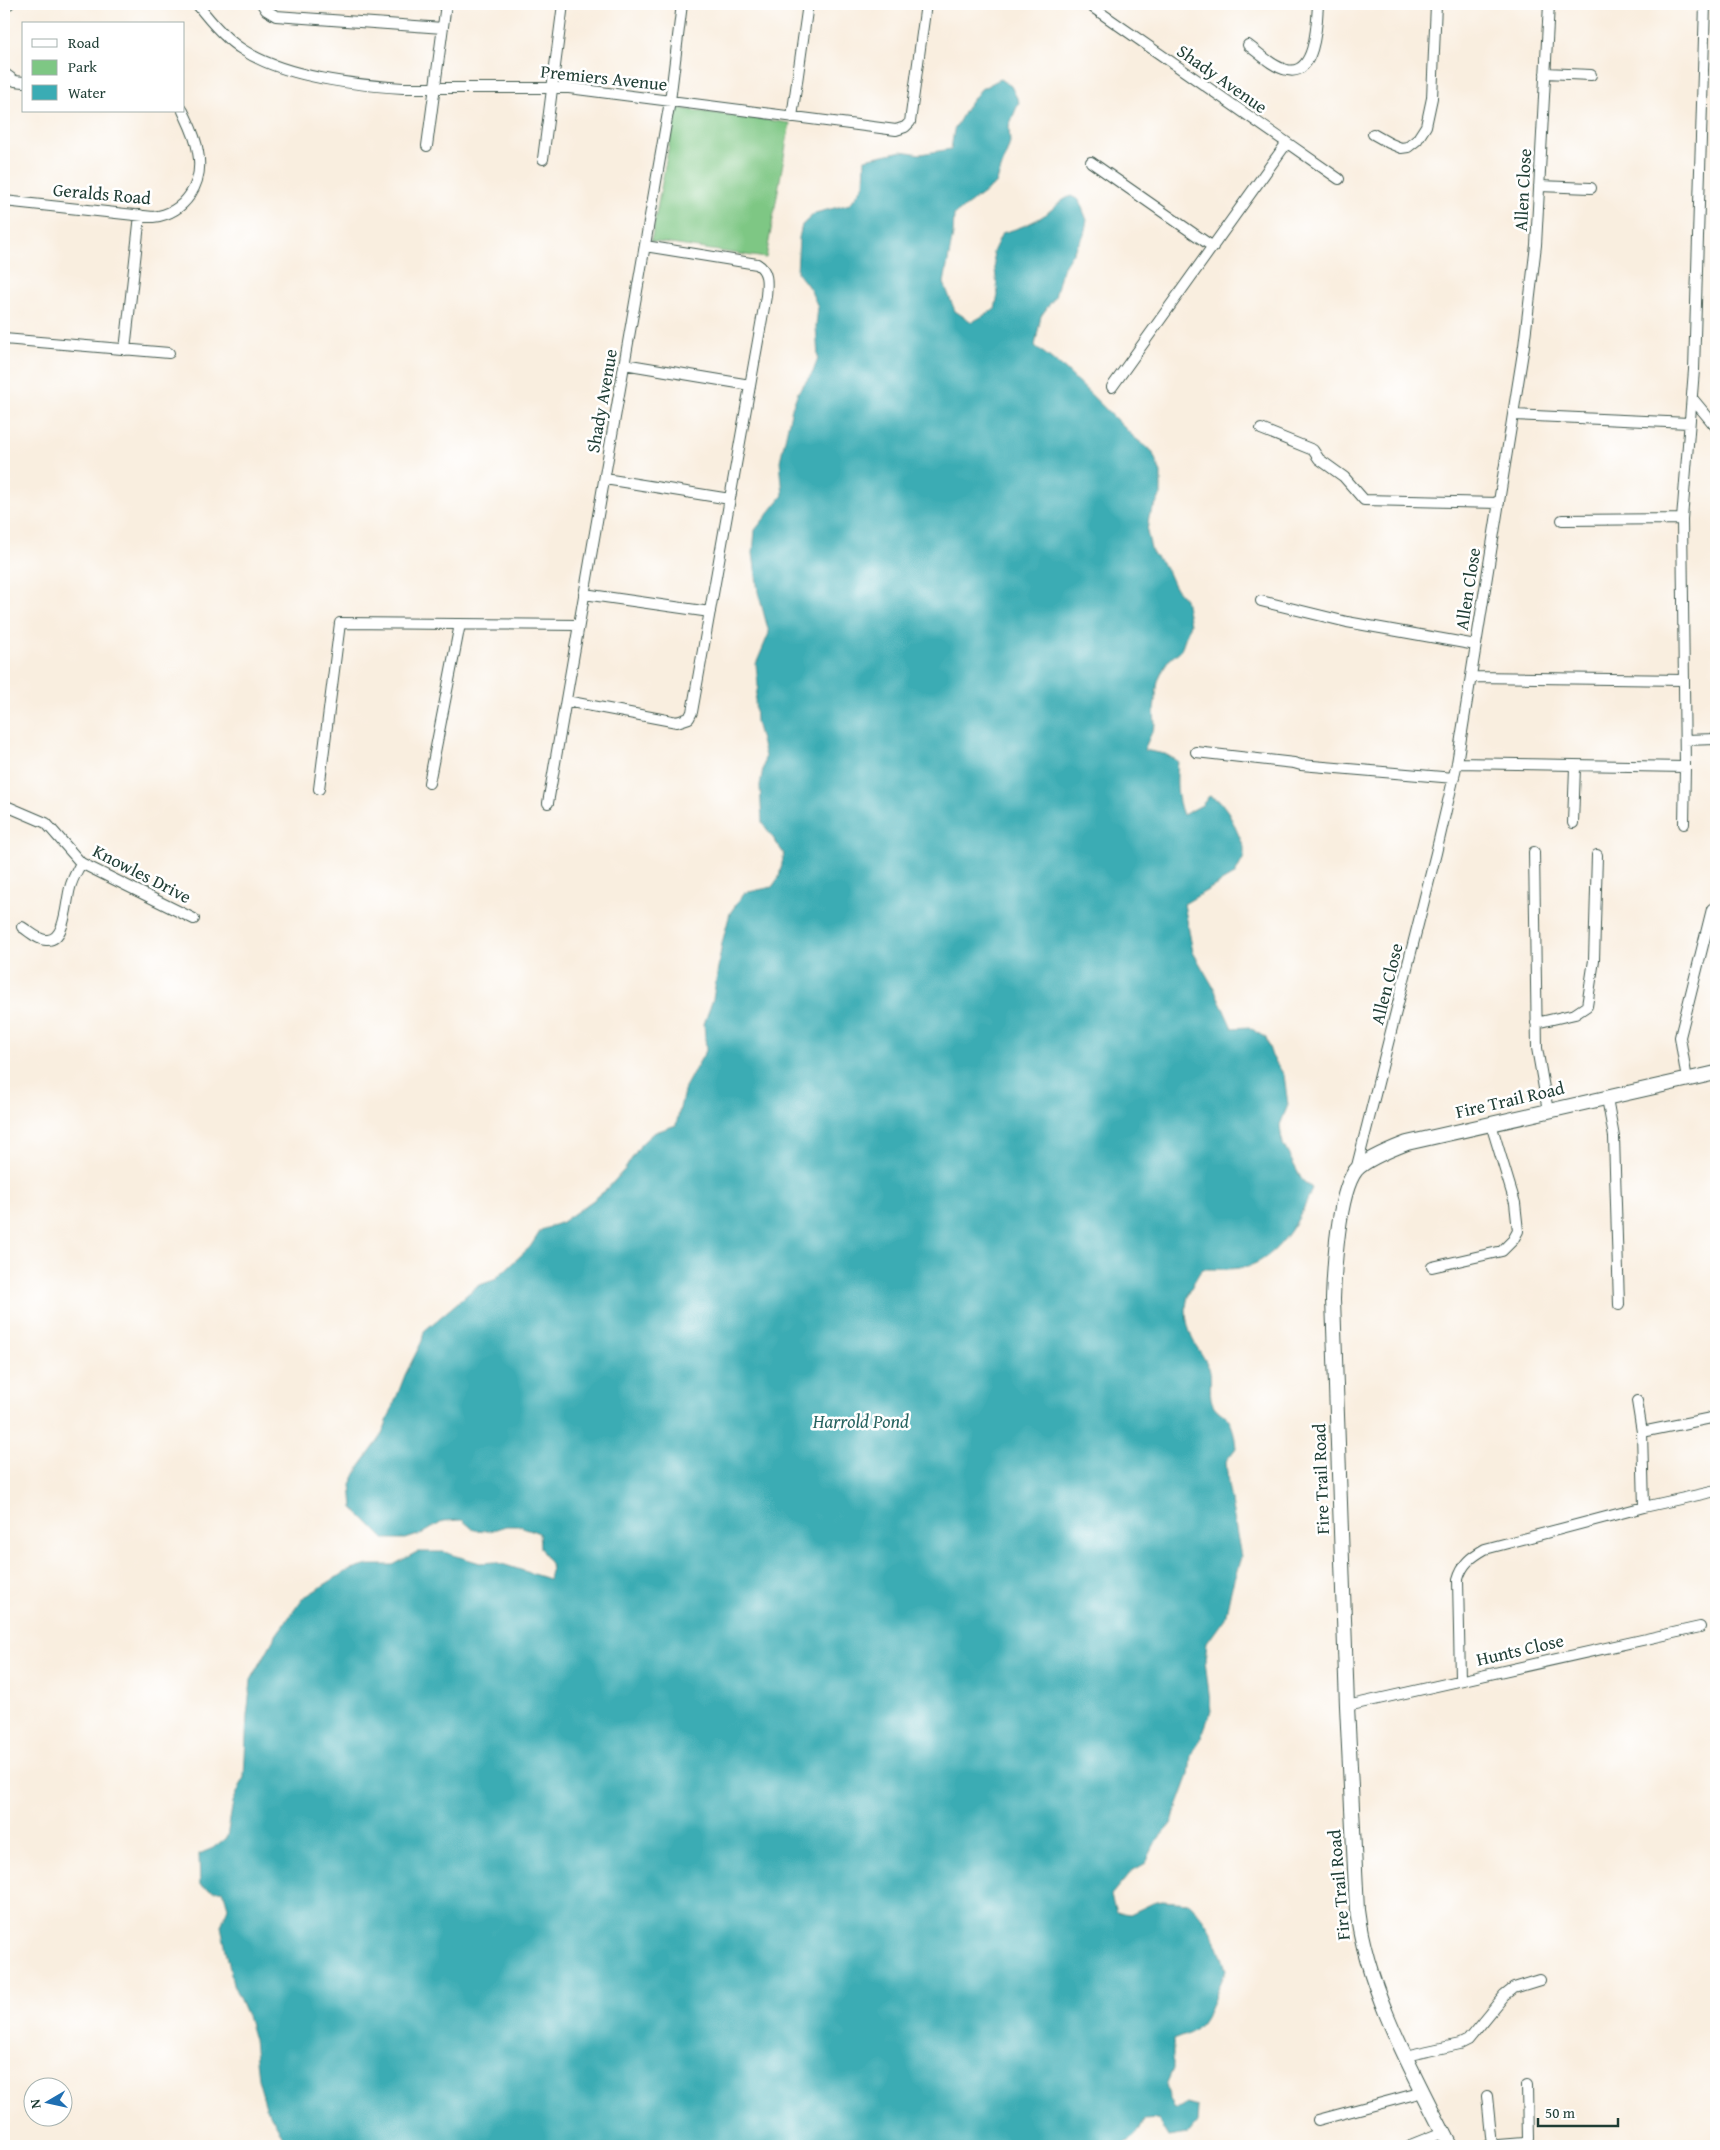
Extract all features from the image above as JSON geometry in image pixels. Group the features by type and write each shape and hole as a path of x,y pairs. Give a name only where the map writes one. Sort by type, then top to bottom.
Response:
{"street":[{"path":"4,5 9,4"},
{"name":"Premiers Avenue","path":"197,4 232,42 269,64 304,74 351,83 381,87 552,87 896,130 908,125 910,122 926,4"},
{"path":"262,4 266,10 276,16 442,28"},
{"path":"427,146 446,4"},
{"path":"543,159 563,4"},
{"name":"Shady Avenue","path":"548,803 670,101 682,4"},
{"path":"792,117 808,4"},
{"name":"Shady Avenue","path":"1088,4 1338,179"},
{"path":"1248,45 1273,64 1287,70 1300,69 1306,63 1314,42 1318,4"},
{"path":"1373,134 1401,148 1408,147 1417,140 1426,126 1432,98 1436,4"},
{"name":"Allen Close","path":"1356,1170 1457,763 1513,415 1536,245 1549,4"},
{"path":"1684,824 1685,740 1682,519 1692,398 1705,4"},
{"path":"4,72 15,80 22,82"},
{"path":"1545,73 1591,75"},
{"name":"Geralds Road","path":"4,201 154,217 171,213 179,208 192,192 197,179 199,159 195,140 183,112"},
{"path":"1112,387 1286,144"},
{"path":"1091,162 1213,247"},
{"path":"1539,186 1592,188"},
{"path":"126,350 140,215"},
{"path":"566,701 677,722 689,718 692,712 766,296 767,278 764,268 757,264 645,246"},
{"path":"4,339 169,353"},
{"path":"624,364 750,384"},
{"path":"1692,398 1716,427"},
{"path":"1513,415 1689,423"},
{"path":"1261,429 1313,450 1319,459 1344,478 1364,500 1499,503"},
{"path":"604,479 730,500"},
{"path":"1562,520 1682,519"},
{"path":"584,594 710,612"},
{"path":"1261,601 1347,622 1476,646"},
{"path":"319,789 340,623 579,625"},
{"path":"429,783 460,624"},
{"path":"1471,677 1684,680"},
{"path":"1685,740 1716,739"},
{"path":"1196,752 1301,765 1454,778"},
{"path":"1457,763 1685,768"},
{"path":"1572,823 1576,766"},
{"name":"Knowles Drive","path":"4,805 46,823 82,863 194,919"},
{"path":"1534,852 1537,1048 1548,1111"},
{"path":"1536,1023 1575,1014 1587,1006 1594,960 1597,855"},
{"path":"22,927 42,939 48,941 54,938 63,923 70,887 82,863"},
{"path":"1686,1080 1680,1037 1712,909 1716,906"},
{"name":"Fire Trail Road","path":"1450,2146 1406,2056 1376,1986 1360,1935 1355,1886 1347,1706 1334,1299 1336,1244 1347,1191 1356,1170 1384,1152 1407,1143 1716,1073"},
{"path":"1607,1098 1614,1137 1619,1305"},
{"path":"1432,1267 1502,1251 1513,1240 1518,1231 1515,1203 1491,1124"},
{"path":"1637,1401 1642,1432 1644,1507"},
{"path":"1642,1432 1716,1417"},
{"path":"1460,1680 1458,1579 1460,1569 1472,1557 1485,1549 1644,1507 1716,1491"},
{"name":"Hunts Close","path":"1347,1706 1700,1627"},
{"path":"1406,2056 1460,2044 1468,2040 1504,1996 1514,1988 1540,1980"},
{"path":"1487,2146 1524,2143 1528,2140 1528,2086"},
{"path":"1318,2120 1423,2092"},
{"path":"1487,2096 1492,2146"},
{"path":"1408,2146 1443,2132"}],"green space":[{"path":"676,108 790,123 766,258 651,241"}],"water":[{"name":"Harrold Pond","path":"1000,79 1011,86 1019,102 1009,126 1010,143 996,184 954,215 953,234 944,283 955,311 972,322 995,309 998,295 993,252 1002,233 1036,220 1071,196 1079,200 1087,220 1084,235 1062,270 1055,297 1041,316 1035,346 1066,370 1135,438 1152,451 1161,473 1161,495 1149,516 1147,532 1152,552 1166,568 1174,586 1185,599 1190,624 1181,650 1167,662 1158,681 1154,710 1155,725 1144,750 1165,754 1178,761 1177,789 1183,815 1202,805 1209,796 1220,801 1229,813 1244,847 1244,857 1235,874 1184,904 1193,952 1214,988 1232,1028 1249,1027 1266,1038 1272,1056 1284,1075 1288,1105 1280,1125 1282,1142 1302,1180 1312,1188 1308,1200 1295,1224 1278,1247 1268,1256 1257,1263 1245,1267 1202,1269 1189,1294 1186,1310 1189,1328 1194,1342 1209,1368 1212,1402 1215,1408 1228,1419 1235,1437 1236,1448 1226,1461 1228,1484 1241,1557 1225,1618 1207,1643 1205,1660 1211,1711 1201,1738 1191,1755 1189,1775 1171,1824 1158,1839 1146,1863 1132,1871 1111,1896 1116,1912 1130,1914 1153,1903 1162,1901 1190,1903 1213,1934 1220,1951 1226,1970 1209,2010 1200,2025 1188,2034 1173,2040 1173,2069 1166,2085 1175,2110 1187,2104 1198,2107 1197,2123 1188,2134 1169,2137 1158,2119 1144,2120 1135,2136 1120,2146 288,2146 266,2107 258,2079 254,2040 247,2016 233,1984 221,1926 228,1907 223,1890 213,1891 200,1885 199,1854 213,1848 227,1837 233,1802 244,1777 251,1680 276,1635 303,1598 345,1572 368,1565 393,1565 417,1552 444,1552 480,1563 496,1562 549,1579 552,1567 540,1548 539,1533 520,1526 506,1526 490,1531 474,1530 462,1520 444,1521 424,1533 406,1539 384,1539 353,1508 351,1484 360,1466 381,1437 405,1375 422,1341 424,1331 477,1286 494,1280 530,1247 541,1230 562,1222 607,1189 625,1169 641,1144 653,1133 676,1125 685,1087 706,1050 704,1024 713,999 722,943 730,913 744,893 772,887 779,877 784,854 762,822 760,786 765,756 756,722 755,700 758,686 756,664 769,633 758,592 753,553 755,530 783,495 780,461 792,408 798,392 813,372 818,358 816,326 818,307 810,289 797,272 799,238 802,225 815,213 850,204 864,185 865,159 902,151 920,154 951,149 954,130 967,107 981,89"}]}
